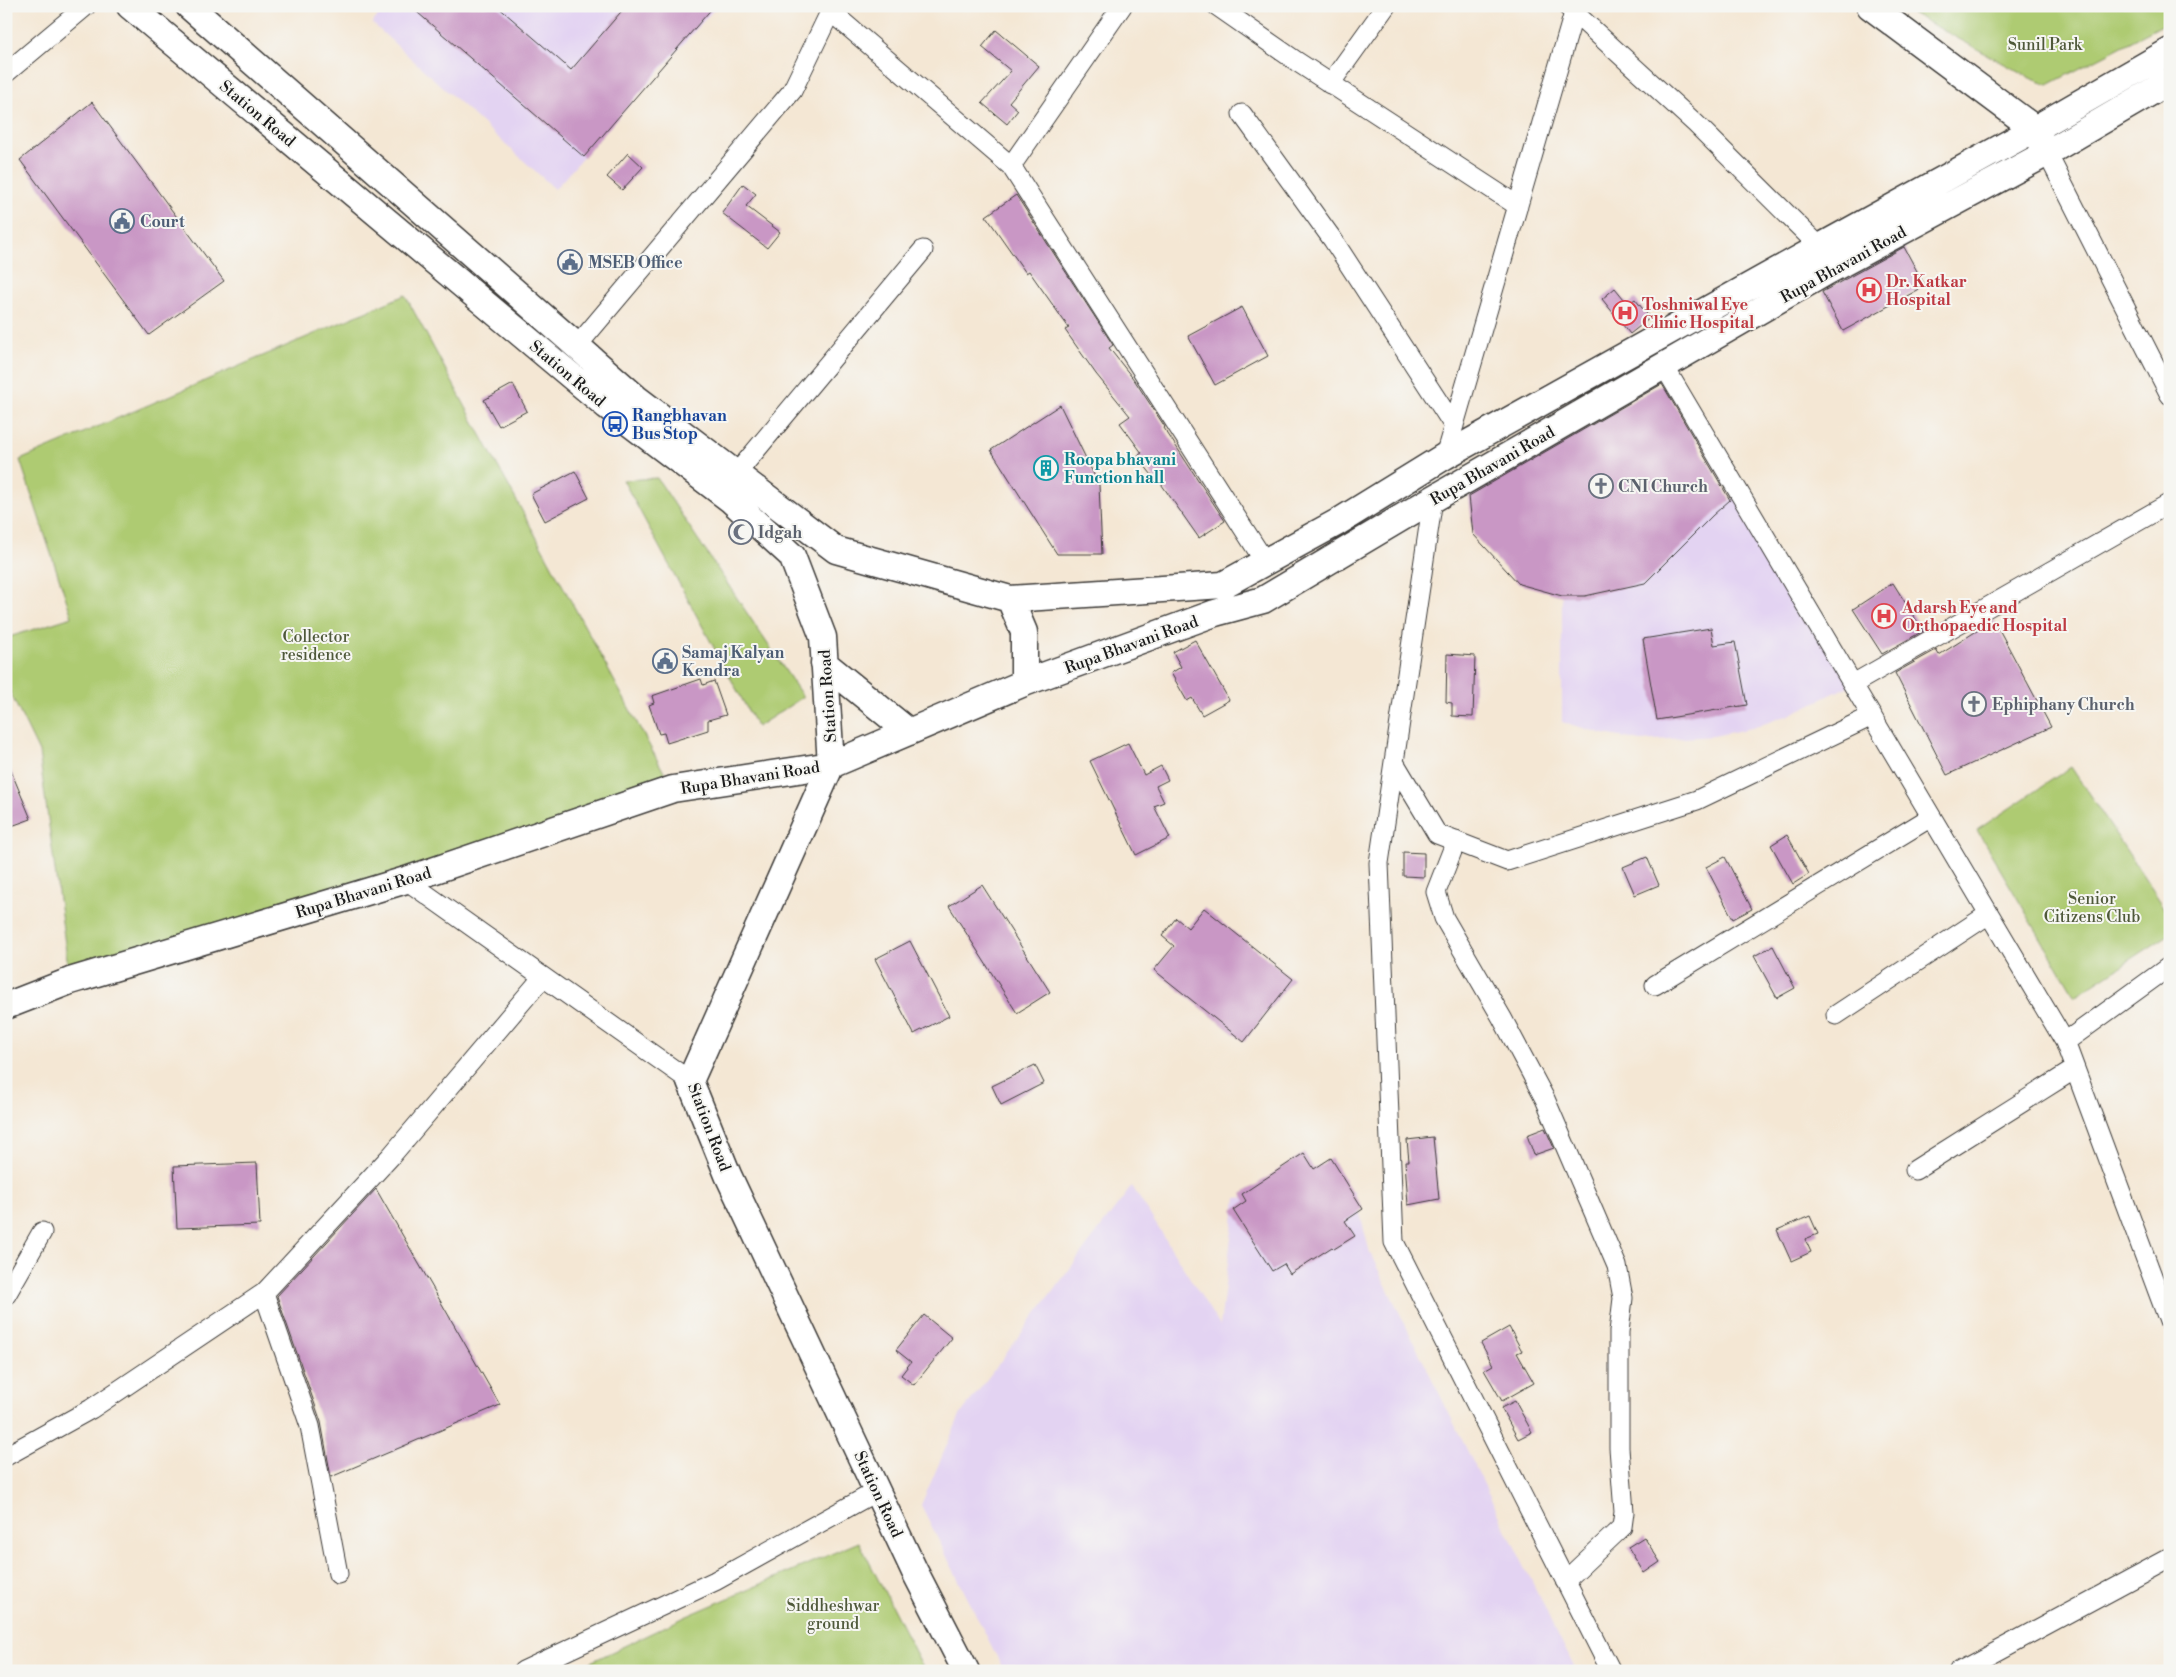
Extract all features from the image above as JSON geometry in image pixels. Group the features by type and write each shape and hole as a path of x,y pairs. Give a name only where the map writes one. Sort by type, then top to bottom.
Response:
{"main road":[{"name":"Station Road","path":"130,6 607,406 732,500 792,556 823,637 831,765 690,1081 728,1175 914,1570 966,1671"},
{"path":"189,6 636,398 836,550 1010,599 1223,585 1338,522 1445,456 2035,129 2170,51"},
{"path":"1870,6 2035,129 2048,153"},
{"name":"Rupa Bhavani Road","path":"6,1006 70,980 406,880 673,789 831,765 1024,683 1215,613 1263,600 1433,499 1828,271 2048,153 2170,81"},
{"path":"1010,599 1024,632 1024,683"},
{"path":"824,663 909,732"}],"street":[{"path":"6,73 86,6"},
{"path":"1011,166 1122,6"},
{"path":"1216,6 1330,84 1518,206"},
{"path":"1330,84 1386,6"},
{"path":"1445,456 1518,206 1572,8 1696,124 1820,247"},
{"path":"577,346 792,91 832,9 1011,166 1265,562"},
{"path":"1242,114 1333,240 1454,426"},
{"path":"2048,153 2170,395"},
{"path":"736,474 923,250"},
{"path":"1664,366 2065,1042 2170,1324"},
{"path":"1433,499 1379,864 1394,1242 1610,1671"},
{"path":"1853,684 2170,503"},
{"path":"1394,762 1437,834 1507,861 1697,800 1872,716"},
{"path":"1655,985 1932,817"},
{"path":"1456,841 1436,892 1444,918 1502,1018 1545,1099 1617,1266 1623,1298 1619,1351 1619,1448 1624,1512 1622,1528 1565,1580"},
{"path":"406,880 690,1081"},
{"path":"1836,1015 1989,914"},
{"path":"2065,1042 2170,966"},
{"path":"6,1456 91,1409 264,1293 391,1156 543,977"},
{"path":"1915,1170 2075,1069"},
{"path":"6,1295 42,1232"},
{"path":"264,1293 310,1426 338,1574"},
{"path":"523,1671 715,1580 877,1491"},
{"path":"1960,1671 2170,1558"}],"shaded area":[{"path":"387,6 717,6 555,189 372,23"},
{"path":"1739,493 1853,684 1789,715 1752,728 1714,736 1641,741 1604,734 1562,722 1562,596 1645,583 1713,515"},
{"path":"1132,1186 1220,1326 1236,1198 1354,1191 1370,1253 1576,1671 1004,1671 921,1505 960,1415"}],"green space":[{"name":"Sunil Park","path":"1899,6 2170,6 2170,21 2048,85 2030,78"},
{"name":"Collector residence","path":"405,295 673,789 70,981 39,752 6,684 6,638 72,617 20,460"},
{"path":"657,478 803,697 757,727 623,480"},
{"name":"Senior Citizens Club","path":"2071,767 2170,916 2170,934 2075,996 1977,830"},
{"name":"Siddheshwar ground","path":"859,1542 925,1671 572,1671 687,1616"}],"building":[{"path":"410,6 497,6 571,70 626,6 714,6 584,157"},
{"path":"996,30 1039,66 1009,102 1018,110 1007,124 982,103 1011,71 982,47"},
{"name":"Court","path":"92,102 224,281 149,335 20,160"},
{"path":"628,153 643,167 622,190 607,177"},
{"path":"743,184 756,194 746,206 780,232 767,248 722,213"},
{"path":"1016,195 1113,345 1109,348 1135,381 1225,521 1199,538 1157,478 1155,479 1137,456 1142,453 1120,423 1130,416 1096,374 1065,330 1069,328 1029,271 1026,273 986,216"},
{"path":"1904,247 1925,286 1843,331 1822,292"},
{"path":"1615,288 1628,304 1635,299 1650,318 1630,334 1602,299"},
{"path":"1242,307 1268,356 1215,385 1188,336"},
{"path":"513,384 527,411 499,426 484,400"},
{"name":"CNI Church","path":"1662,384 1730,500 1645,583 1585,596 1562,596 1519,584 1473,534 1469,496"},
{"name":"Roopa bhavani Function hall","path":"1060,405 1099,485 1102,554 1057,554 991,450"},
{"path":"575,471 589,498 545,521 531,494"},
{"path":"1893,583 1923,631 1882,654 1853,609"},
{"name":"Ephiphany Church","path":"1994,620 2051,727 1947,775 1895,673 1936,650 1939,655"},
{"path":"1711,628 1714,645 1735,642 1747,705 1657,720 1643,639"},
{"path":"1195,640 1229,700 1202,715 1192,698 1187,701 1171,673 1181,667 1173,652"},
{"path":"1447,654 1475,656 1473,717 1452,716 1452,703 1446,702"},
{"path":"701,679 703,685 714,681 726,715 708,720 708,730 667,743 664,733 659,734 649,705 654,703 652,696"},
{"path":"1128,743 1144,775 1161,766 1168,780 1156,786 1164,802 1154,806 1170,838 1136,855 1090,761"},
{"path":"6,759 31,819 6,828"},
{"path":"1787,835 1809,874 1793,884 1771,845"},
{"path":"1403,852 1424,853 1424,877 1403,876"},
{"path":"1647,857 1659,885 1635,895 1623,867"},
{"path":"1725,857 1752,909 1733,919 1706,867"},
{"path":"982,885 1050,992 1017,1013 949,906"},
{"path":"1204,908 1293,979 1244,1042 1154,970 1174,946 1162,936 1176,918 1188,928"},
{"path":"910,941 949,1016 914,1034 875,959"},
{"path":"1773,946 1795,988 1777,998 1754,956"},
{"path":"1035,1065 1044,1083 1001,1105 992,1086"},
{"path":"1545,1128 1554,1148 1534,1155 1527,1135"},
{"path":"1433,1137 1439,1199 1408,1205 1405,1161 1409,1161 1407,1140"},
{"path":"1304,1153 1314,1169 1331,1158 1363,1209 1345,1221 1355,1236 1334,1249 1332,1247 1290,1274 1284,1264 1272,1271 1233,1210 1246,1201 1242,1194"},
{"path":"257,1163 260,1225 177,1228 174,1166"},
{"path":"376,1189 500,1405 331,1477 321,1422 277,1296"},
{"path":"1810,1216 1818,1234 1805,1239 1811,1252 1791,1261 1777,1230"},
{"path":"924,1315 952,1338 914,1385 901,1375 911,1362 896,1350"},
{"path":"1509,1327 1522,1351 1517,1353 1534,1383 1502,1401 1484,1370 1493,1365 1481,1343"},
{"path":"1515,1401 1532,1432 1518,1439 1501,1408"},
{"path":"1644,1537 1660,1562 1644,1573 1628,1547"}],"place":[{"name":"Court","path":"122,221"},
{"name":"MSEB Office","path":"570,262"},
{"name":"Dr. Katkar Hospital","path":"1869,290"},
{"name":"Toshniwal Eye Clinic Hospital","path":"1625,313"},
{"name":"Rangbhavan Bus Stop","path":"615,424"},
{"name":"Roopa bhavani Function hall","path":"1046,468"},
{"name":"CNI Church","path":"1601,486"},
{"name":"Idgah","path":"741,532"},
{"name":"Adarsh Eye and Orthopaedic Hospital","path":"1884,616"},
{"name":"Samaj Kalyan Kendra","path":"665,661"},
{"name":"Ephiphany Church","path":"1974,704"}]}
